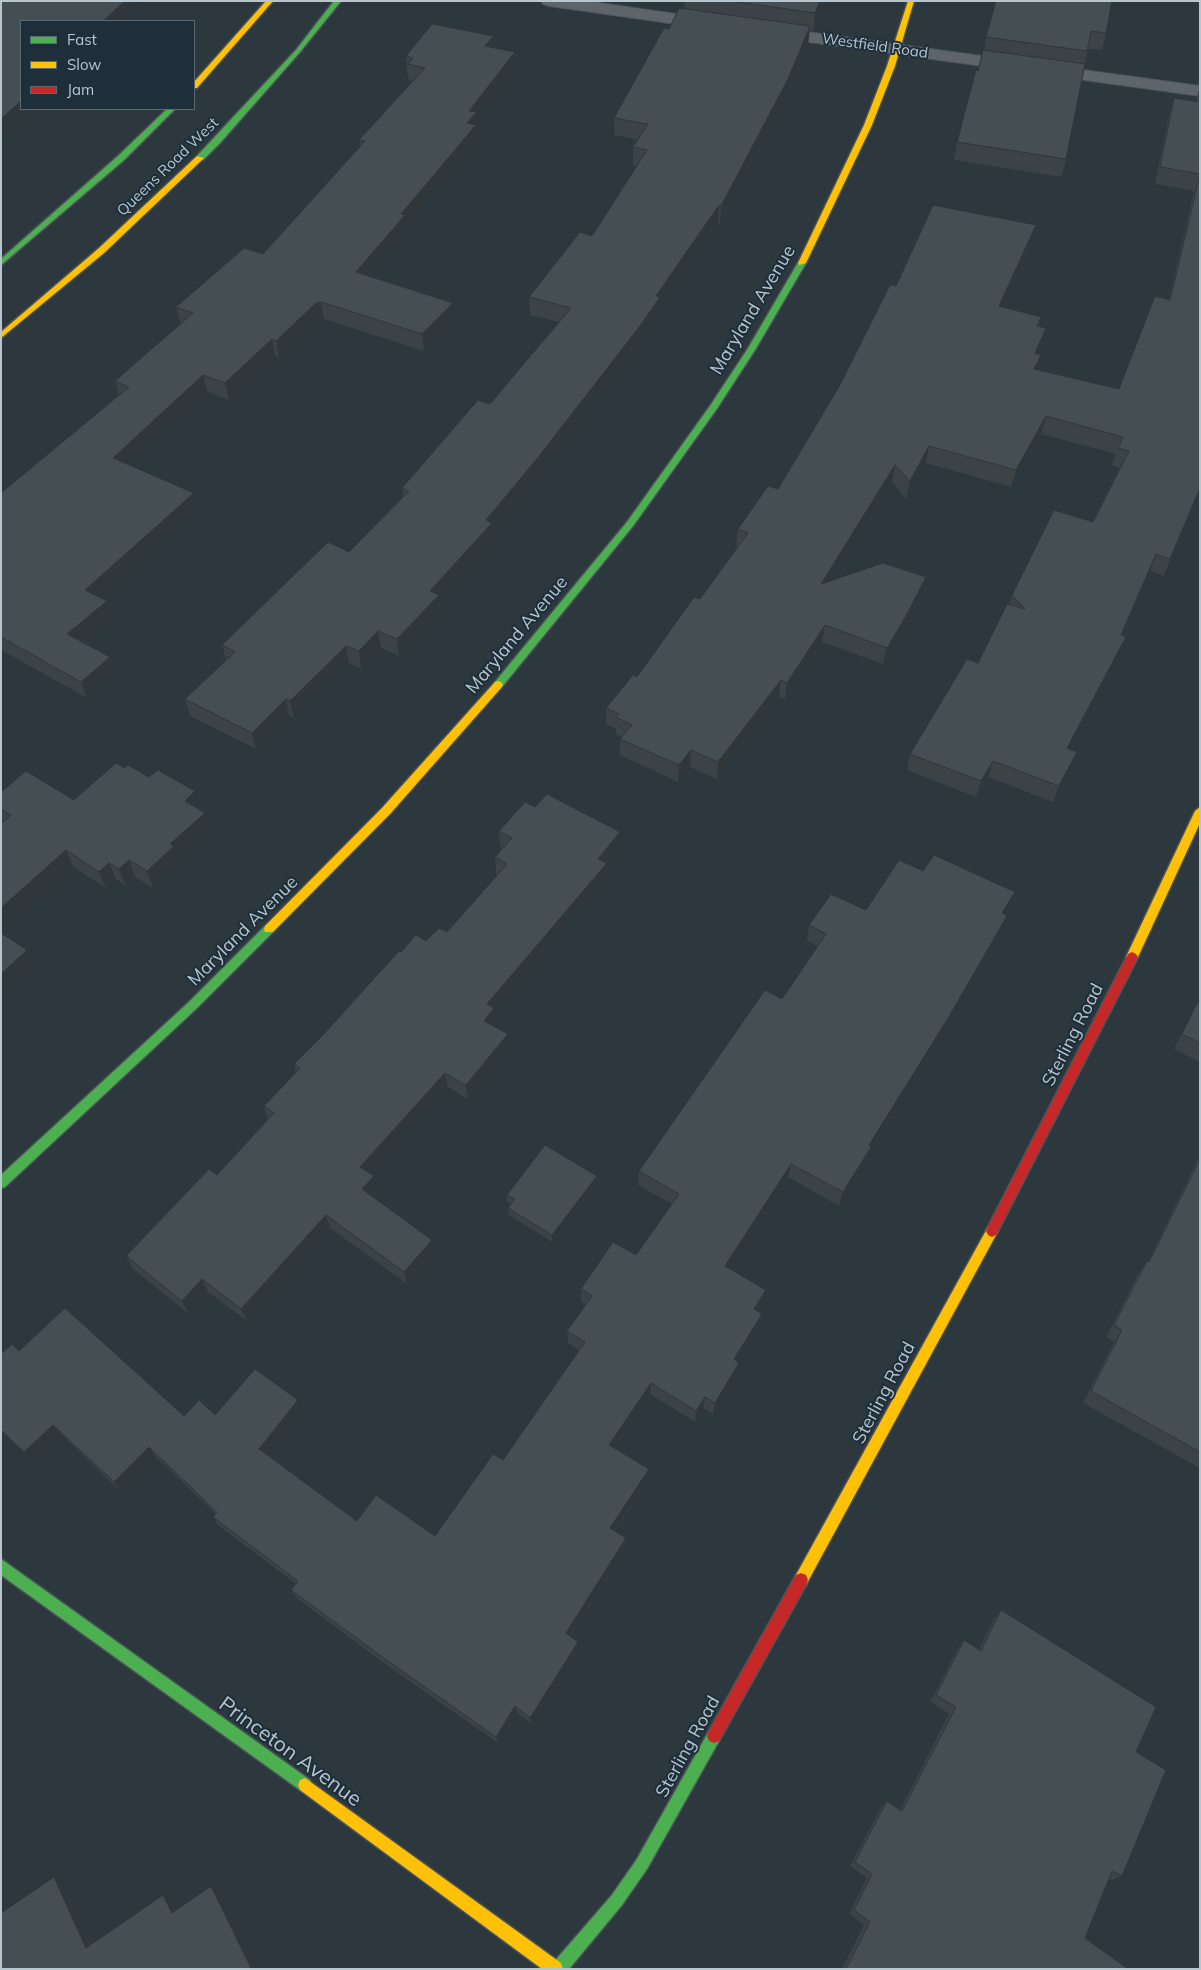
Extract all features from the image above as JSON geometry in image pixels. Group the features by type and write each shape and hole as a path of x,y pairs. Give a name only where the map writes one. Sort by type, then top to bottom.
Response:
{"street":[{"path":"195,85 270,1"},
{"name":"Queens Road West","path":"1,336 102,251 205,153 298,51 338,1"},
{"path":"549,1 727,26"},
{"name":"Maryland Avenue","path":"1,1183 194,1005 334,864 434,759 509,674 644,505 751,350 812,244 853,158 897,49 910,1"},
{"name":"Westfield Road","path":"753,30 1200,91"},
{"path":"1,263 104,174 170,110"},
{"name":"Sterling Road","path":"559,1969 617,1900 642,1864 855,1483 983,1248 1126,971 1200,811"},
{"name":"Princeton Avenue","path":"1,1566 443,1885 555,1969"}],"building":[{"path":"1,1 125,1 104,20 20,20 20,102 1,119"},
{"path":"731,1 820,1 815,13"},
{"path":"996,1 1112,1 1106,33 1091,31 1087,51 986,37"},
{"path":"679,8 810,26 788,79 721,206 719,205 656,296 660,297 640,326 536,460 486,520 492,523 430,591 439,595 397,639 378,631 359,651 346,646 290,701 286,699 252,733 185,699 235,652 222,645 328,542 349,552 409,491 402,488 478,400 490,404 571,308 529,297 580,232 592,236 647,150 633,147 648,124 614,118 664,28 669,29"},
{"path":"432,24 494,36 485,46 515,52 469,111 477,112 467,123 476,125 401,214 405,215 356,272 453,303 422,334 321,302 316,303 276,341 272,339 225,383 203,375 113,458 194,493 85,590 107,601 67,634 110,657 81,682 1,637 1,493 129,387 115,381 193,313 176,307 244,248 263,254 365,141 359,140 425,68 408,64 413,58 406,56"},
{"path":"983,50 1085,64 1066,159 957,142"},
{"path":"1174,98 1200,102 1200,174 1160,167"},
{"path":"1200,174 1200,488 1170,559 1156,554 1121,635 1126,637 1067,748 1077,752 1059,786 993,761 981,781 910,754 967,659 978,663 1007,604 1025,609 1012,595 1054,510 1093,522 1129,451 1118,448 1123,437 1046,416 1016,470 929,446 910,481 895,465 821,584 883,563 926,577 887,648 825,625 787,683 781,680 718,762 691,750 679,765 620,739 632,725 616,717 619,714 606,708 633,675 637,677 694,597 700,599 748,533 738,529 768,486 778,489 840,385 890,285 896,286 933,205 1036,225 999,306 1041,317 1037,326 1046,328 1035,353 1041,355 1034,369 1119,389 1155,296 1170,300"},
{"path":"116,763 125,768 128,765 149,777 158,770 195,791 185,801 205,813 170,844 174,846 147,871 129,860 119,869 109,863 99,872 66,850 1,908 1,824 11,815 1,809 1,792 26,771 74,800"},
{"path":"547,794 620,832 598,859 607,863 487,1004 494,1008 484,1021 508,1034 466,1085 445,1073 360,1167 374,1176 362,1189 432,1240 404,1272 326,1215 241,1309 202,1279 182,1301 126,1256 209,1169 217,1175 274,1113 264,1106 300,1068 294,1064 399,951 401,952 416,935 426,941 439,928 447,932 507,864 495,857 512,838 499,831 525,802 535,807"},
{"path":"934,855 1015,892 1002,913 1007,916 947,1020 869,1145 871,1147 843,1192 791,1164 725,1266 766,1290 754,1309 762,1314 734,1359 739,1363 715,1403 705,1397 696,1411 651,1383 609,1445 649,1469 610,1528 626,1538 566,1633 578,1642 530,1718 515,1706 496,1737 381,1656 291,1590 298,1581 213,1517 217,1512 149,1447 114,1482 53,1425 24,1452 1,1430 1,1354 12,1344 19,1351 65,1308 184,1416 199,1400 215,1415 255,1369 298,1400 259,1449 357,1521 376,1495 435,1536 493,1454 503,1460 585,1342 567,1331 592,1296 581,1289 613,1242 636,1255 679,1194 639,1171 765,990 782,999 826,934 809,925 831,894 866,910 899,860 923,871"},
{"path":"1,933 27,950 1,974"},
{"path":"1197,1003 1200,1004 1200,1043 1182,1034"},
{"path":"545,1145 597,1176 552,1235 508,1208 515,1199 507,1195"},
{"path":"1200,1159 1200,1452 1091,1391 1122,1330 1114,1325 1147,1261 1149,1262"},
{"path":"1001,1610 1156,1707 1136,1752 1166,1770 1122,1876 1112,1871 1085,1938 1128,1969 846,1969 870,1922 854,1910 872,1874 855,1862 887,1801 902,1811 956,1707 936,1695 964,1640 981,1651"},
{"path":"54,1877 86,1948 163,1895 172,1913 211,1886 251,1968 1,1969 1,1913"}],"traffic: fast":[{"path":"200,158 298,51 338,1"},
{"path":"1,263 121,158 170,110"},
{"path":"498,685 630,524 713,408 751,350 802,263"},
{"path":"1,1183 193,1005 269,929"},
{"path":"1,1566 305,1785"},
{"path":"559,1969 617,1900 642,1864 714,1736"}],"traffic: slow":[{"path":"195,85 270,1"},
{"path":"802,263 868,125 891,66 911,1"},
{"path":"1,336 101,251 200,158"},
{"path":"269,929 386,811 498,685"},
{"path":"1132,957 1200,811"},
{"path":"801,1580 992,1231"},
{"path":"305,1785 555,1969"}],"traffic: jam":[{"path":"992,1231 1132,957"},
{"path":"714,1736 801,1580"}]}
